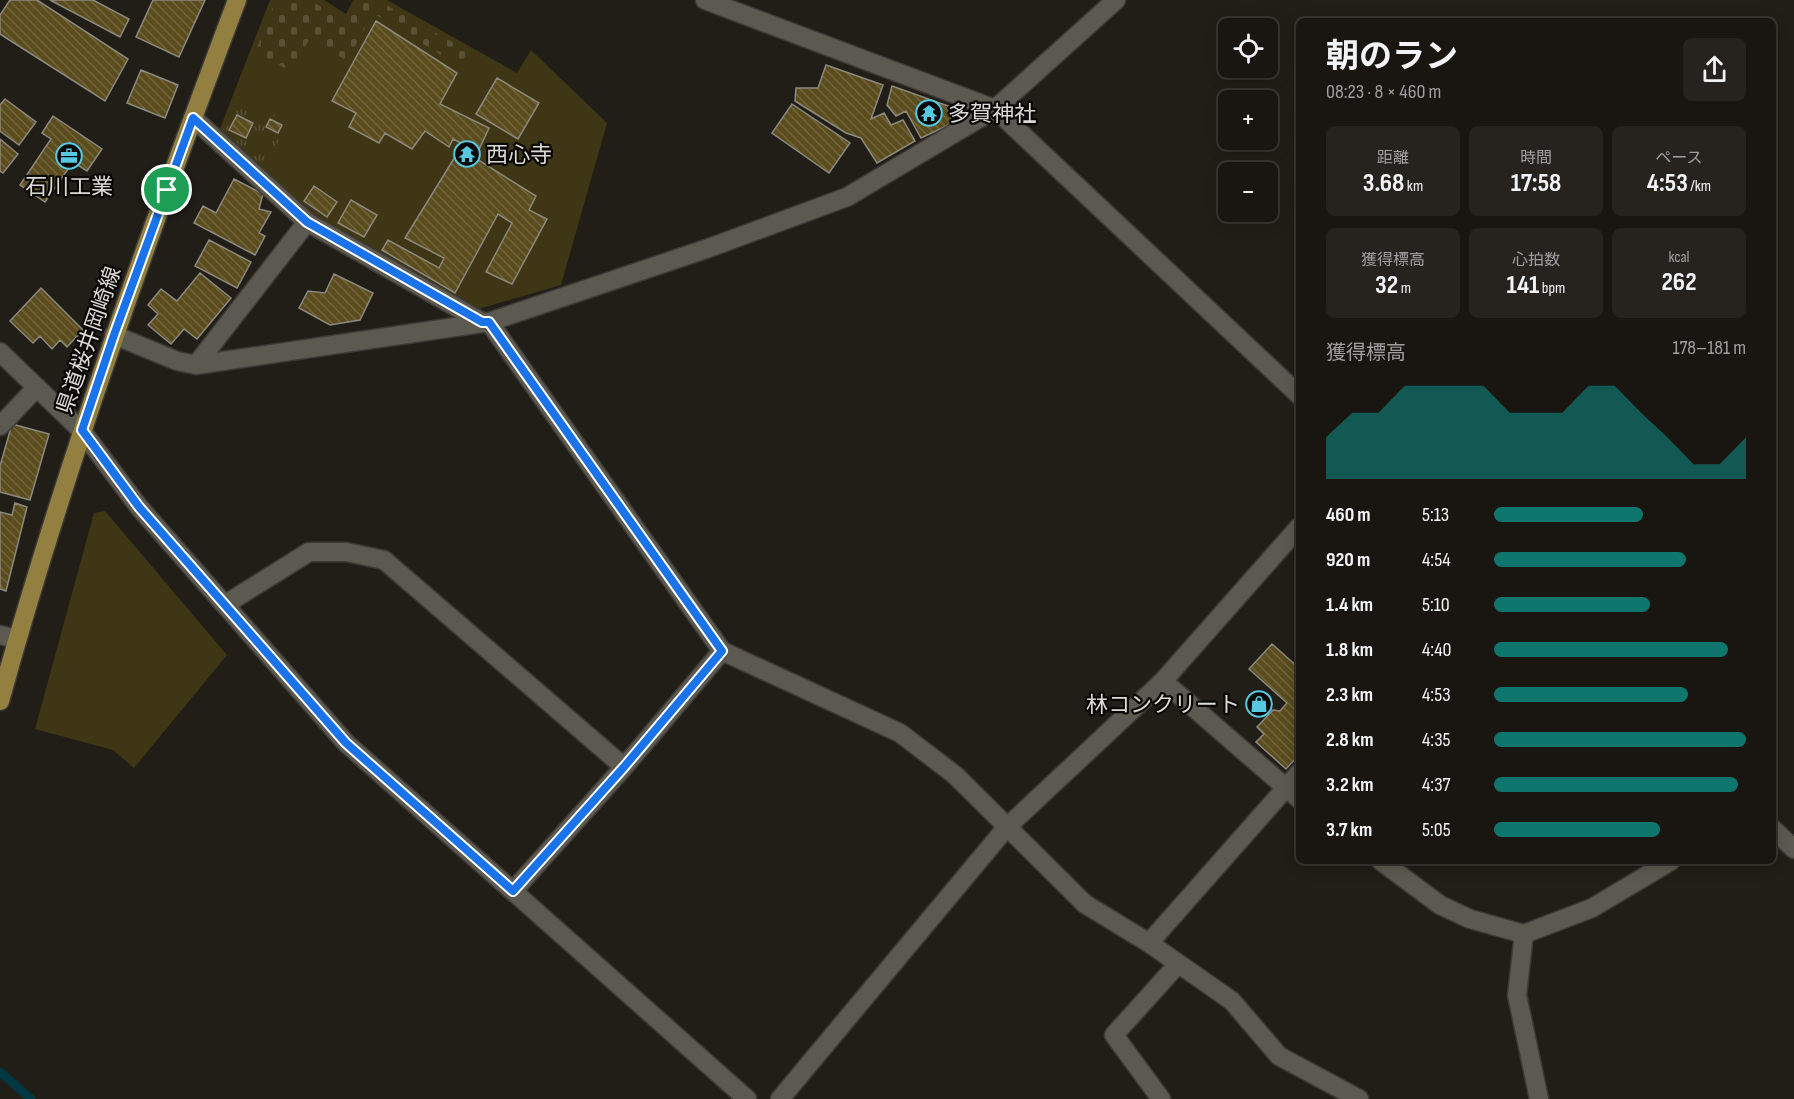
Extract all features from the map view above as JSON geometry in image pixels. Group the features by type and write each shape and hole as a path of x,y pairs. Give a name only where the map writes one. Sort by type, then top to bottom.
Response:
{"main road":[{"name":"県道桜井岡崎線","path":"0,701 9,637 114,335 237,0"}],"street":[{"path":"705,0 995,109 1296,392"},
{"path":"114,335 177,361 196,365 486,322 706,249 847,197 995,109 1116,0"},
{"path":"193,118 307,222 486,322 722,651 900,733 955,775 1085,904 1149,943 1232,1001 1279,1056 1359,1099"},
{"path":"196,365 307,222"},
{"path":"0,352 82,430 139,507 346,743 747,1099"},
{"path":"0,426 37,387"},
{"path":"780,1099 1006,828 1163,681 1296,530"},
{"path":"226,604 309,552 346,552 384,560 624,767"},
{"path":"513,891 624,767 722,651"},
{"path":"1149,943 1292,794 1163,681"},
{"path":"1776,832 1794,849"},
{"path":"1385,864 1440,905 1470,919 1524,934 1592,908 1666,864"},
{"path":"1524,934 1517,995 1539,1099"},
{"path":"1161,1099 1114,1035 1178,964"}],"green space":[{"path":"270,0 324,0 346,14 353,0 387,0 517,73 531,50 607,123 561,285 475,310 336,233 307,211 219,131"},
{"path":"276,0 310,0 347,23 359,0 377,0 468,51 459,66 373,13 347,61 310,38 291,71 255,53"},
{"path":"235,98 246,98 291,124 262,166 223,130"},
{"path":"105,511 227,655 134,768 113,750 35,729 94,513"}],"building":[{"path":"10,0 37,0 128,59 105,101 0,34 0,15"},
{"path":"50,0 93,0 129,19 120,37"},
{"path":"153,0 205,0 179,57 136,37"},
{"name":"西心寺","path":"376,21 457,73 440,104 489,128 475,158 536,196 529,210 547,219 512,284 486,272 512,223 498,214 455,293 382,250 388,240 439,268 444,258 405,238 463,144 453,139 449,147 425,131 412,149 385,133 379,143 349,127 356,113 332,101"},
{"path":"826,65 883,85 871,119 884,113 891,125 903,120 915,141 877,163 861,138 846,133 795,101 796,88 818,88"},
{"path":"141,70 178,85 165,118 127,103"},
{"path":"497,78 539,103 518,139 476,114"},
{"name":"多賀神社","path":"892,86 951,107 951,124 921,138 906,111 896,116 887,105"},
{"path":"5,99 36,122 19,145 0,131 0,105"},
{"path":"792,104 850,143 829,173 772,133"},
{"path":"237,115 253,123 246,138 229,130"},
{"name":"石川工業","path":"53,116 102,149 87,171 73,162 45,202 20,185 51,139 42,133"},
{"path":"270,119 282,125 278,133 266,127"},
{"path":"0,139 18,154 3,173 0,171"},
{"path":"234,179 263,194 259,209 271,212 259,233 265,236 255,255 194,223 203,206 216,213"},
{"path":"314,186 337,202 327,217 304,201"},
{"path":"351,200 377,215 364,237 338,223"},
{"path":"209,240 251,262 237,288 195,266"},
{"path":"200,273 231,298 197,339 184,329 171,344 148,325 158,314 148,305 161,289 177,301"},
{"path":"334,274 373,293 360,320 330,325 299,308 308,291 325,293"},
{"path":"41,288 83,330 67,347 60,340 52,349 40,336 33,343 10,321"},
{"path":"12,424 49,434 30,500 0,492 0,466"},
{"path":"15,503 27,507 6,591 0,589 0,512 12,515"},
{"path":"1272,644 1296,665 1296,758 1286,769 1256,742 1264,734 1257,727 1273,710 1280,711 1287,703 1249,669"}],"waterway":[{"path":"0,1072 31,1099"}],"place":[{"name":"多賀神社","path":"929,113"},
{"name":"西心寺","path":"467,154"},
{"name":"石川工業","path":"69,156"},
{"name":"林コンクリート","path":"1259,704"}],"route":[{"path":"193,118 307,222 482,322 489,322 722,651 624,767 513,891 346,743 139,507 82,430 167,190 193,118"}]}
